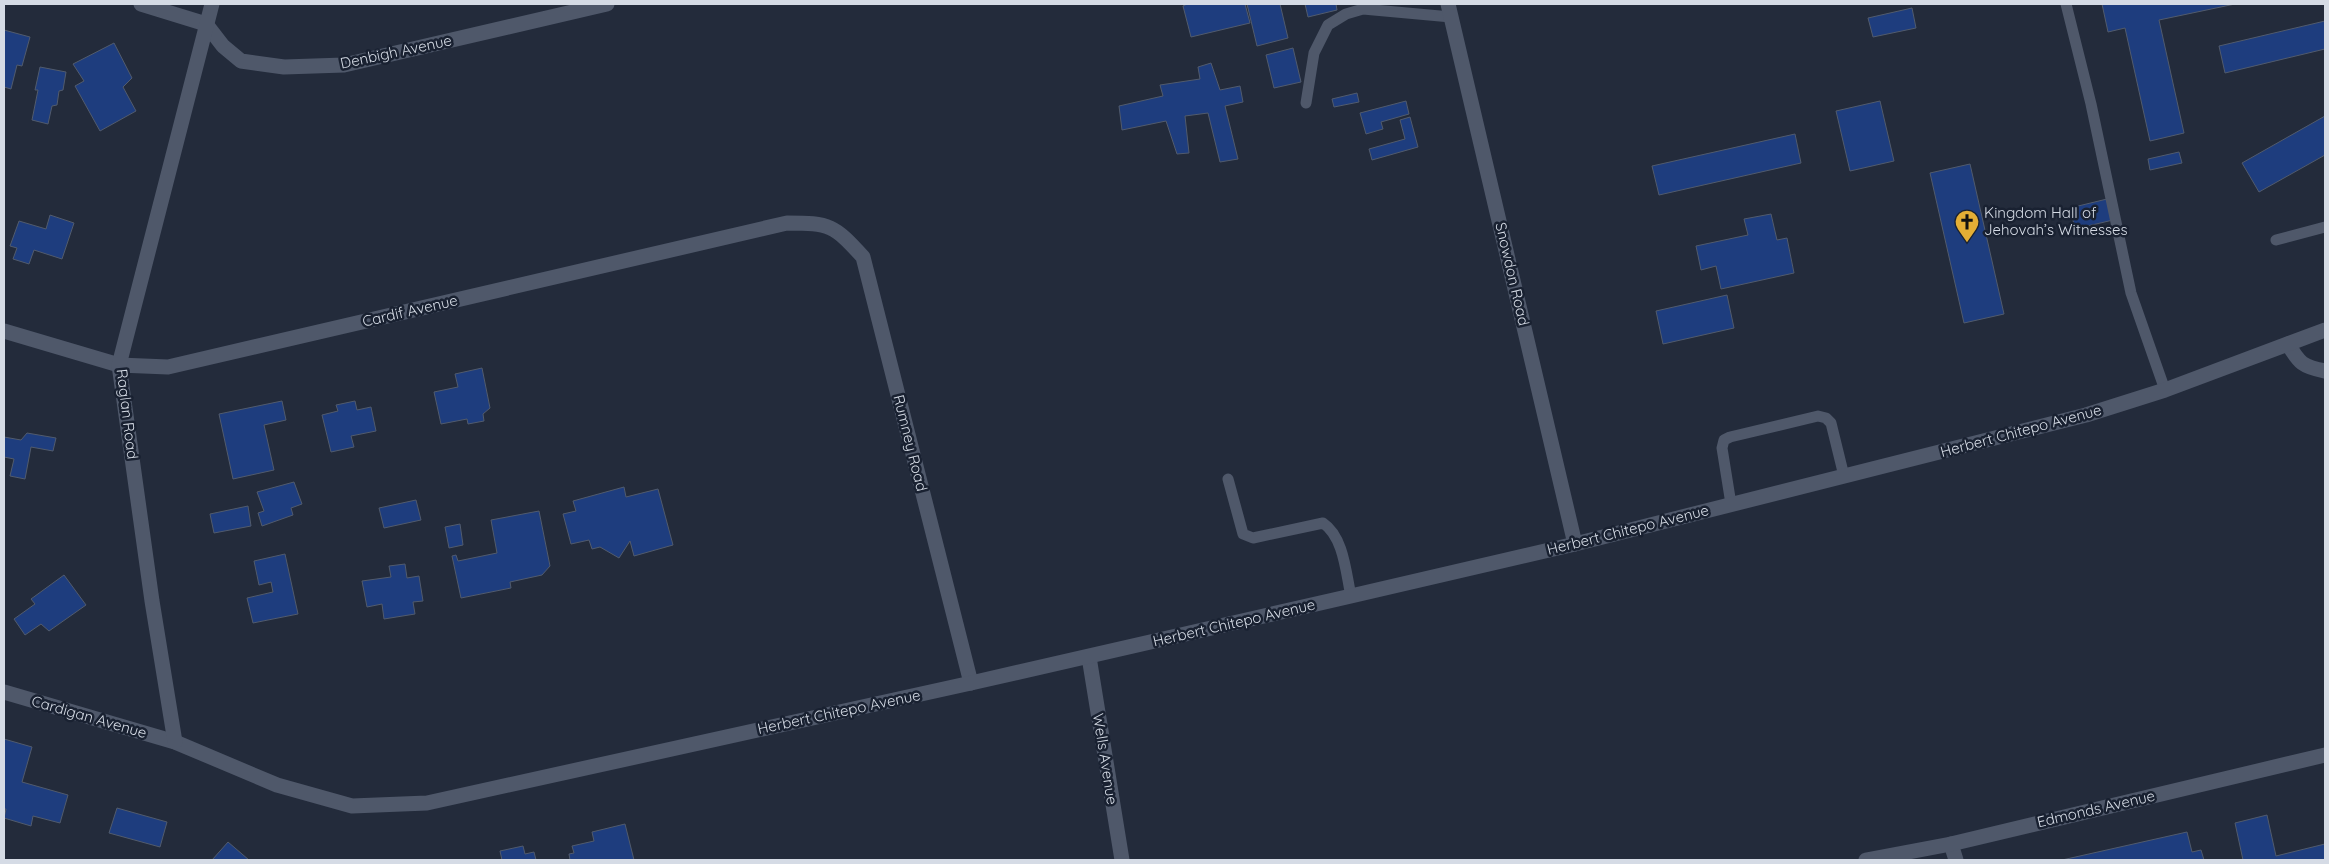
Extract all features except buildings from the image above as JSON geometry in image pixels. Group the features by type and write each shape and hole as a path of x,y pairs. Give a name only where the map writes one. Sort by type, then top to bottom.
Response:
{"street":[{"path":"140,4 206,24"},
{"name":"Raglan Road","path":"175,742 152,601 120,365 212,4"},
{"name":"Denbigh Avenue","path":"206,24 223,46 241,61 284,67 344,66 607,4"},
{"name":"Snowdon Road","path":"1449,10 1575,544"},
{"name":"Cardif Avenue","path":"4,331 120,365 168,367 788,223 818,223"},
{"name":"Rumney Road","path":"818,223 841,233 863,257 971,683"},
{"name":"Herbert Chitepo Avenue","path":"175,742 277,786 352,806 427,803 1088,657 1575,544 2086,415 2165,390 2325,330"},
{"path":"2288,344 2298,360 2309,368 2325,371"},
{"name":"Wells Avenue","path":"1088,657 1122,860"},
{"name":"Cardigan Avenue","path":"4,692 175,742"},
{"name":"Edmonds Avenue","path":"1866,860 1952,844 2325,755"},
{"path":"1952,844 1956,860"}],"lane":[{"path":"2066,4 2091,104 2131,293 2165,390"},
{"path":"1306,103 1314,54 1328,25 1346,14 1363,9 1449,10"},
{"path":"2276,240 2325,227"},
{"path":"1731,504 1722,448 1724,440 1730,437 1818,416 1826,418 1831,423 1844,476"},
{"path":"1228,479 1243,534 1253,538 1323,523 1330,527 1342,552 1352,596"}],"place":[{"name":"Kingdom Hall of Jehovah’s Witnesses","path":"1967,243"}]}
